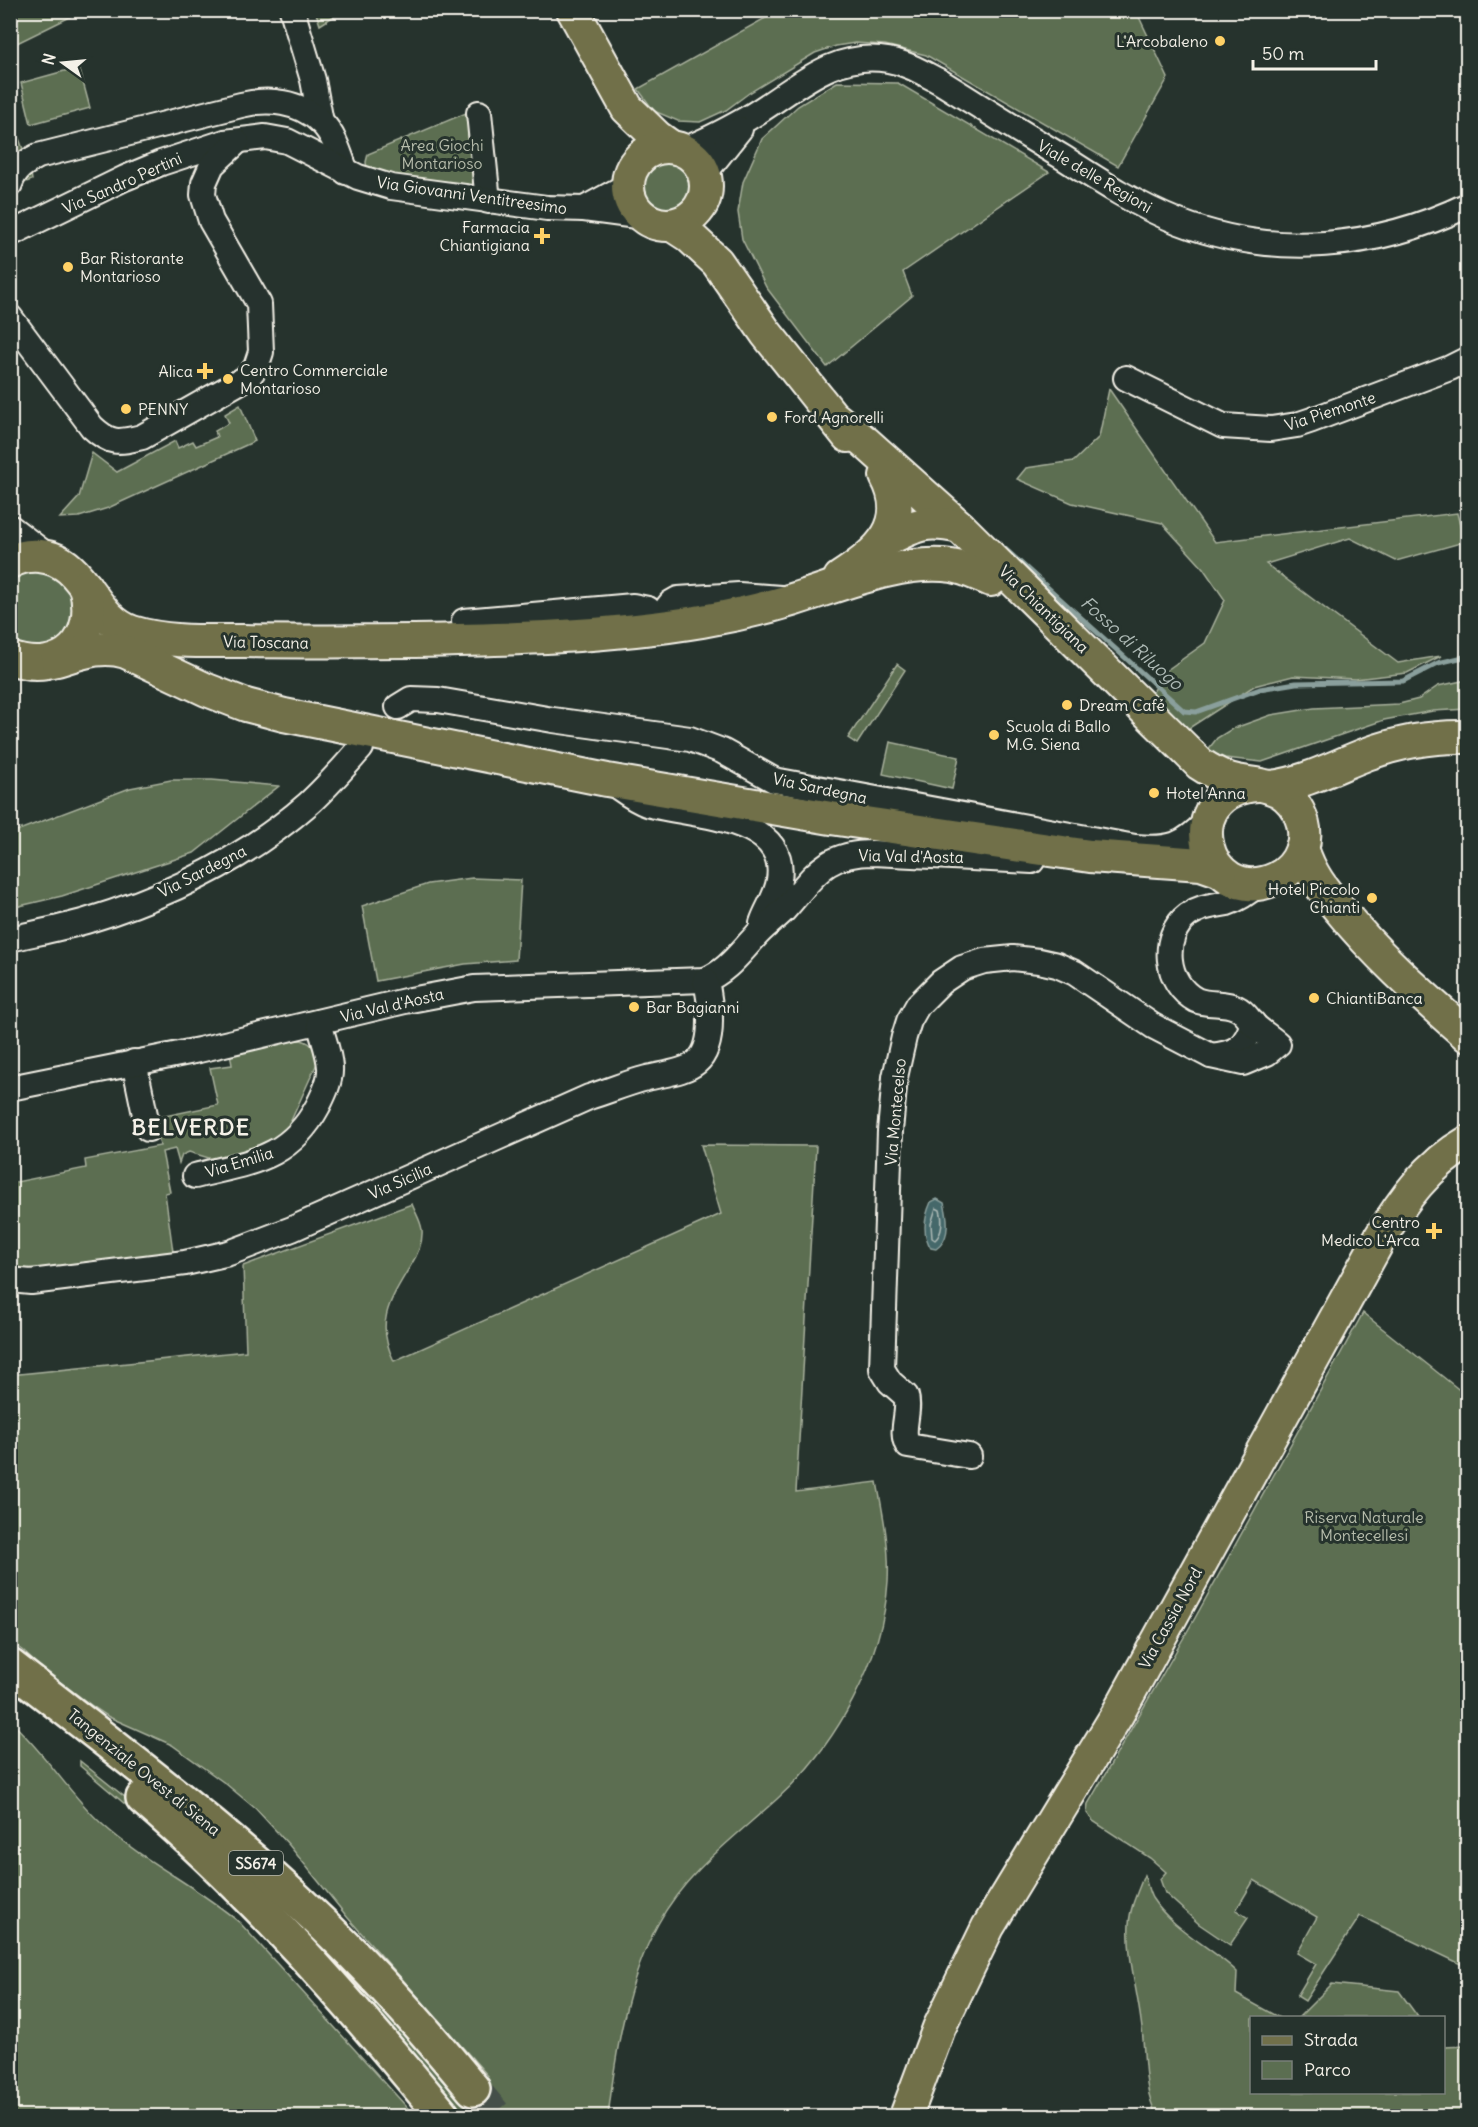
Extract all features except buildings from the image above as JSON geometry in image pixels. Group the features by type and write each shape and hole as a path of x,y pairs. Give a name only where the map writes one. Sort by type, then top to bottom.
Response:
{"highway":[{"name":"Tangenziale Ovest di Siena","path":"10,1666 204,1820 282,1886 390,1992 473,2089"},
{"name":"Tangenziale Ovest di Siena","path":"10,1692 111,1771 236,1883 346,2001 442,2116"}],"main road":[{"name":"Via Chiantigiana","path":"573,10 627,108 634,141 630,197 635,208 671,217 717,262 771,340 859,449 886,476 944,519 991,580 1123,711 1191,774 1203,789 1209,815 1205,837 1209,853 1221,872 1242,882 1263,883 1312,902 1355,929"},
{"name":"Via Chiantigiana","path":"627,108 657,137 692,155 704,174"},
{"path":"631,176 641,157 650,151 660,147 676,148"},
{"path":"671,217 705,192 704,174"},
{"name":"Via Chiantigiana","path":"836,419 865,442 1200,764 1222,776 1264,786 1284,794 1295,805 1308,868 1315,880 1355,929 1467,1036"},
{"name":"Via Toscana","path":"806,595 866,561 884,541 896,514 894,492 886,476"},
{"name":"Via Toscana","path":"884,541 914,526 944,519"},
{"name":"Via Toscana","path":"900,568 920,554 944,519"},
{"path":"10,562 32,555 48,557"},
{"name":"Via Toscana","path":"48,557 64,563 76,573 112,622 133,632 157,637 218,641 469,640 544,637 663,627 738,614 900,568 951,566 991,580"},
{"path":"57,660 72,651 83,637 89,621 90,603 85,586"},
{"path":"10,658 26,664 42,664 94,650 113,648 207,690 264,711 607,780 831,818 1090,856 1201,864 1221,872"},
{"path":"1209,815 1220,799 1231,790 1244,786 1295,784 1368,754 1401,744 1467,737"},
{"path":"1263,883 1280,877 1290,869 1302,833 1333,770"},
{"name":"Via Cassia Nord","path":"906,2116 939,2028 988,1927 1117,1715 1380,1238 1415,1185 1444,1158 1467,1142"}],"street":[{"path":"292,10 313,80 321,122 334,142 346,172"},
{"name":"Viale delle Regioni","path":"676,148 712,137 749,118 808,77 834,65 856,60 889,60 914,68 939,81 1120,193 1178,222 1210,232 1250,240 1289,244 1340,243 1399,232 1467,205"},
{"path":"10,184 21,166 38,156 259,101 277,102 296,107 321,122"},
{"path":"478,113 488,201"},
{"name":"Viale delle Regioni","path":"704,174 749,118"},
{"name":"Via Sandro Pertini","path":"10,234 144,170 219,143 265,137 282,139 346,172"},
{"name":"Via Sandro Pertini","path":"10,316 92,427 103,437 113,441 142,437 248,377 256,367 261,352 259,304 211,221 202,195 204,183 212,165 237,142"},
{"path":"10,159 26,154 38,156"},
{"name":"Via Giovanni Ventitreesimo","path":"346,172 391,187 488,201 547,208 671,217"},
{"name":"Via Giovanni Ventitreesimo","path":"584,209 631,176"},
{"name":"Via Piemonte","path":"1126,378 1223,426 1271,429 1312,420 1450,368 1467,359"},
{"path":"10,527 48,557"},
{"name":"Via Sardegna","path":"398,707 411,699 438,700 553,720 690,739 716,748 765,777 782,782 1136,847 1157,849 1174,846 1188,839 1209,815"},
{"name":"Via Sardegna","path":"10,939 102,916 163,892 214,868 290,819 324,789 361,748"},
{"name":"Via Val d'Aosta","path":"607,780 643,802 744,825 764,837 774,849 780,873 774,896 760,931"},
{"name":"Via Val d'Aosta","path":"10,1088 199,1050 405,1001 484,987 705,980 718,974 729,965 760,931 775,920 820,869 851,854 966,857 1065,863 1090,856"},
{"path":"1217,904 1221,872"},
{"path":"1211,1056 1235,1051 1243,1044 1253,1023 1237,1008 1206,1003 1193,998 1179,985 1172,971 1170,947 1173,935 1179,924 1196,910 1231,902 1263,883"},
{"name":"Via Montecelso","path":"969,1456 908,1446 904,1438 908,1406 906,1396 890,1382 882,1369 894,1092 903,1037 915,1010 941,982 969,965 984,960 1029,959 1057,965 1075,973 1153,1026 1181,1043 1211,1056 1244,1063 1267,1053 1278,1044 1253,1023"},
{"name":"Via Sicilia","path":"10,1280 32,1282 185,1263 229,1253 292,1229 589,1097 687,1067 704,1055 710,1037 710,1002 705,980"},
{"name":"Via Emilia","path":"195,1176 267,1156 287,1146 304,1129 322,1097 330,1071 319,1022"},
{"path":"134,1062 148,1129"}],"green space":[{"path":"11,10 70,11 70,17 11,46"},
{"path":"315,10 342,10 342,11 320,25"},
{"path":"778,11 1145,11 1139,17 1168,78 1118,166 926,55 885,45 855,43 815,53 749,93 726,110 700,122 678,121 654,111 638,89"},
{"path":"79,67 90,108 31,124 21,83"},
{"path":"837,82 898,83 1049,172 903,272 912,296 827,367 766,287 742,239 738,212 743,182 762,139 798,106"},
{"name":"Area Giochi Montarioso","path":"466,113 473,151 475,185 405,181 367,169 368,154"},
{"path":"11,118 30,167 32,180 20,184 11,207"},
{"path":"669,156 690,165 699,186 690,207 669,216 648,207 639,186 648,165"},
{"path":"1109,389 1215,542 1457,513 1464,542 1396,561 1350,538 1266,564 1398,663 1441,656 1407,673 1355,679 1293,676 1254,686 1183,732 1149,698 1167,670 1205,643 1225,600 1203,568 1162,523 1072,503 1017,479 1026,468 1074,461 1099,437"},
{"path":"240,405 255,441 108,508 79,517 60,518 79,497 92,453 117,472 175,441 178,448 193,441 196,446 217,437 215,431 229,423 225,414"},
{"path":"25,570 51,572 71,589 76,616 64,641 39,652 11,644 11,577"},
{"path":"897,664 905,670 857,744 848,738"},
{"path":"1467,680 1467,709 1433,711 1384,720 1262,762 1225,758 1207,751 1217,738 1232,729 1271,715 1314,708 1399,704 1419,699 1438,686"},
{"path":"890,742 959,757 952,789 883,774"},
{"path":"171,780 212,780 279,786 194,853 62,896 11,908 11,833 130,788"},
{"path":"472,878 521,880 516,960 465,964 376,981 362,906 428,884"},
{"path":"297,1040 312,1046 318,1061 289,1125 277,1140 222,1162 189,1152 182,1155 179,1163 175,1149 162,1152 170,1192 165,1193 174,1259 26,1274 11,1271 11,1183 86,1168 85,1160 160,1146 155,1118 218,1105 210,1068 232,1065 230,1053"},
{"path":"701,1145 816,1146 796,1492 877,1482 888,1556 888,1581 877,1641 853,1700 819,1754 799,1778 697,1872 669,1905 658,1924 630,1994 619,2042 608,2116 442,2116 261,1880 466,2095 488,2076 348,1918 289,1845 256,1809 226,1784 172,1745 109,1717 91,1705 39,1666 11,1640 10,1375 246,1351 243,1266 412,1204 422,1230 422,1239 416,1257 392,1300 385,1322 388,1347 394,1361 721,1214"},
{"name":"Riserva Naturale Montecellesi","path":"1363,1313 1467,1396 1467,1967 1360,1916 1305,2001 1297,1996 1316,1964 1297,1953 1317,1917 1254,1880 1236,1910 1248,1918 1230,1945 1199,1924 1165,1893 1160,1879 1166,1872 1150,1858 1093,1821 1087,1813 1088,1804 1195,1618"},
{"path":"10,1721 102,1824 118,1838 206,1897 240,1923 415,2116 11,2116"},
{"path":"80,1761 131,1802 184,1854 80,1766"},
{"path":"1144,1875 1152,1898 1170,1919 1237,1972 1236,1994 1276,2016 1250,2016 1250,2094 1445,2094 1445,2047 1467,2046 1467,2116 1157,2116 1147,2082 1143,2033 1131,1960 1129,1924"},
{"path":"1332,1984 1399,1991 1417,2016 1300,2016"}],"water":[{"path":"937,1199 944,1203 947,1228 944,1240 936,1249 931,1248 928,1243 925,1226 931,1202"}],"waterway":[{"name":"Fosso di Riluogo","path":"1002,546 1184,711 1196,712 1260,689 1296,683 1403,681 1438,663 1468,656"}],"tunnel":[{"path":"473,2089 496,2116"}],"place":[{"name":"L'Arcobaleno","path":"1220,41"},
{"name":"Farmacia Chiantigiana","path":"542,236"},
{"name":"Bar Ristorante Montarioso","path":"68,267"},
{"name":"Alica","path":"205,371"},
{"name":"Centro Commerciale Montarioso","path":"228,379"},
{"name":"PENNY","path":"126,409"},
{"name":"Ford Agnorelli","path":"772,417"},
{"name":"Dream Café","path":"1067,705"},
{"name":"Scuola di Ballo M.G. Siena","path":"994,735"},
{"name":"Hotel Anna","path":"1154,793"},
{"name":"Hotel Piccolo Chianti","path":"1372,898"},
{"name":"ChiantiBanca","path":"1314,998"},
{"name":"Bar Bagianni","path":"634,1007"},
{"name":"Centro Medico L'Arca","path":"1434,1231"}],"district":[{"name":"BELVERDE","path":"191,1127"}]}
